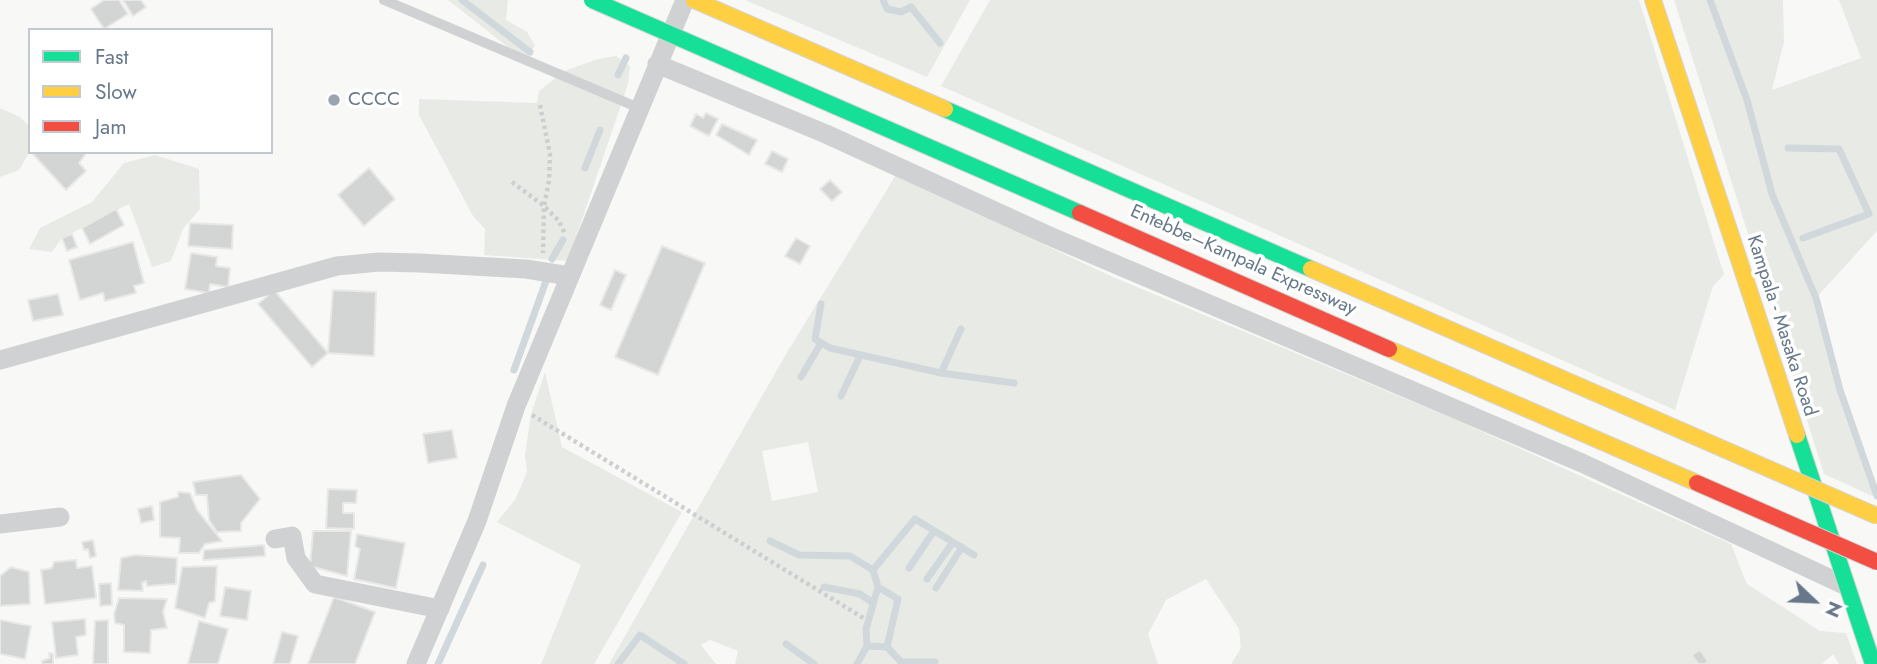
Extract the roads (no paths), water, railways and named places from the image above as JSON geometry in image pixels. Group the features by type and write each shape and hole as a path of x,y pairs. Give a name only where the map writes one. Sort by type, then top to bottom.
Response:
{"highway":[{"name":"Entebbe–Kampala Expressway","path":"592,0 1877,562"},
{"name":"Entebbe–Kampala Expressway","path":"694,0 1877,516"},
{"name":"Kampala - Masaka Road","path":"1653,0 1844,585 1873,664"}],"street":[{"path":"416,664 477,521 516,406 685,0"},
{"path":"657,64 826,134 1047,235 1582,463 1844,585"},
{"path":"0,360 337,266 379,262 544,271 570,276"},
{"path":"0,524 60,517"},
{"path":"275,539 292,536 296,558 315,584 440,608"}],"lane":[{"path":"384,0 639,108"}],"waterway":[{"path":"462,0 530,52"},
{"path":"883,0 887,9 901,12 911,7 940,43"},
{"path":"1710,0 1747,100 1772,194 1816,298 1840,390 1877,496"},
{"path":"618,75 626,58"},
{"path":"585,168 600,130"},
{"path":"1788,148 1839,149 1869,214 1803,238"},
{"path":"552,259 563,240"},
{"path":"514,370 546,281"},
{"path":"821,304 815,339 830,348 941,373 1014,383"},
{"path":"941,373 961,329"},
{"path":"801,377 821,343"},
{"path":"841,396 860,356"},
{"path":"873,570 915,519 974,555"},
{"path":"909,568 934,531"},
{"path":"770,541 799,555 850,556 873,570 878,587 898,599 887,647 901,662 935,662"},
{"path":"927,579 953,542"},
{"path":"936,588 962,547"},
{"path":"438,664 483,565"},
{"path":"824,587 860,594 873,603"},
{"path":"878,587 866,629 867,646 887,647"},
{"path":"618,664 640,635 684,664"},
{"path":"786,644 814,664"},
{"path":"857,664 867,646"}],"place":[{"name":"CCCC","path":"334,100"}]}
